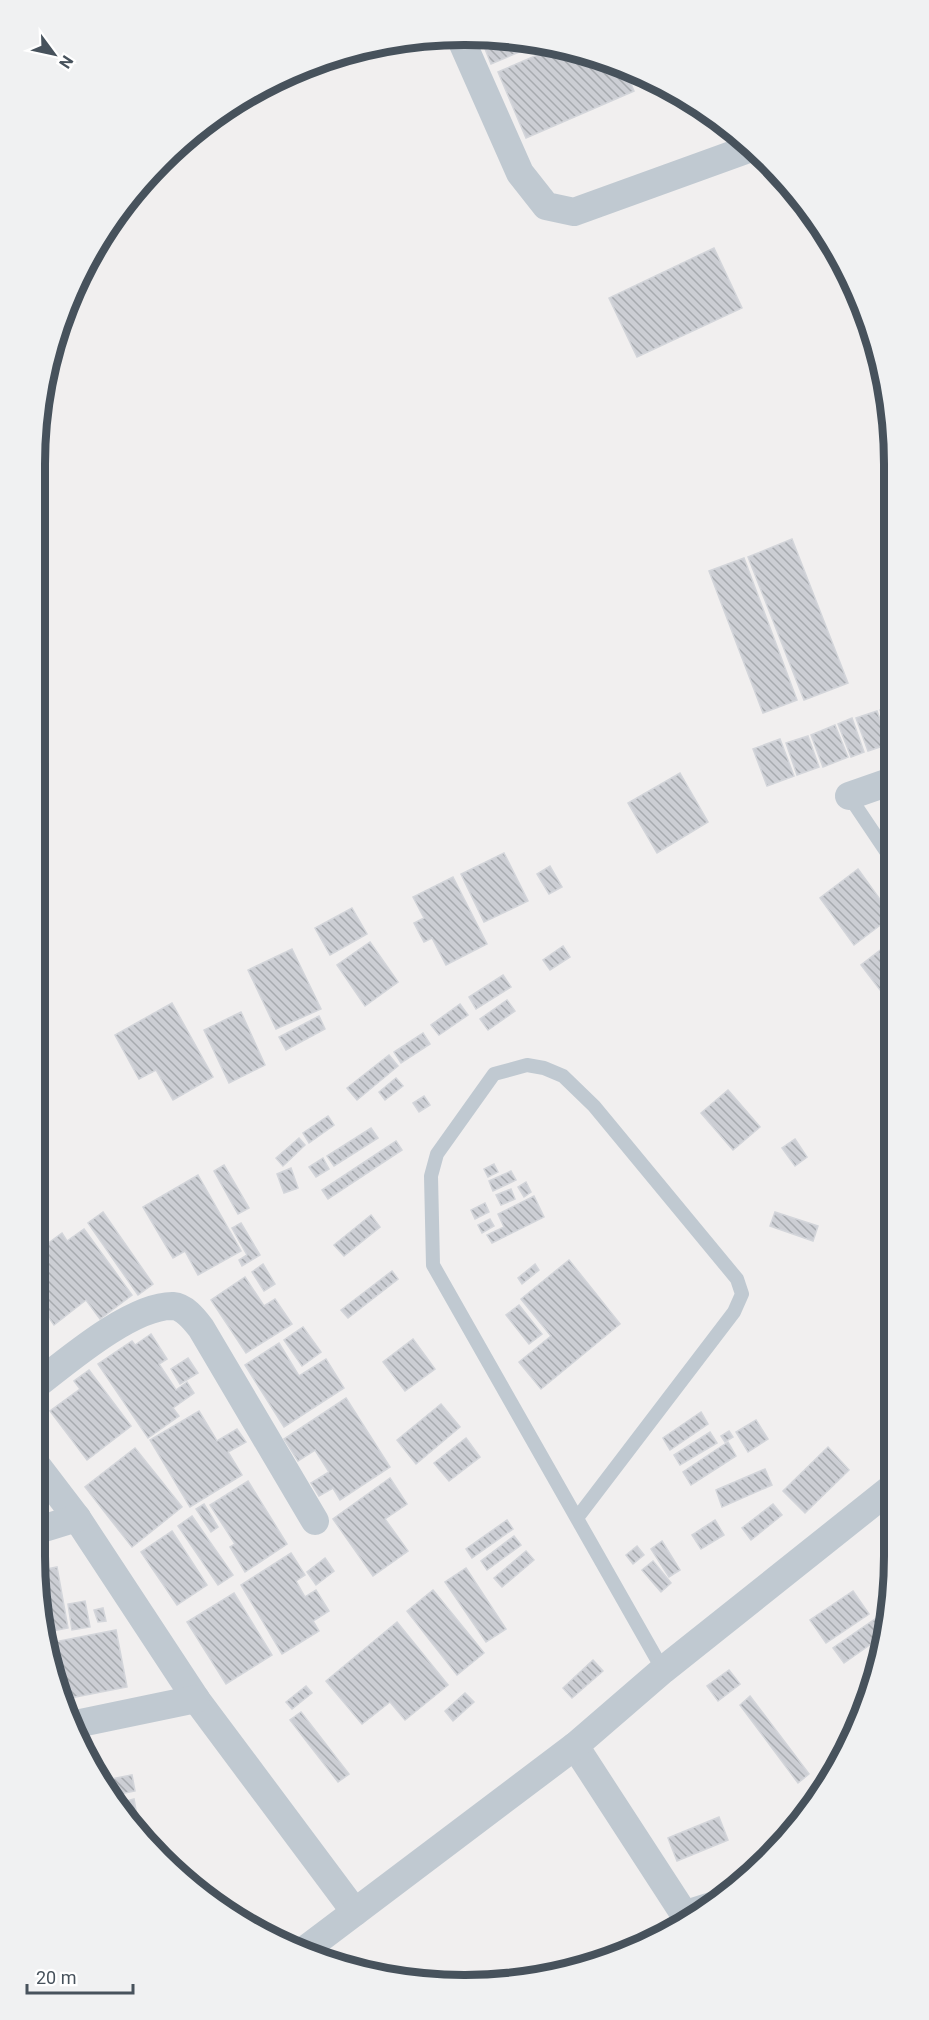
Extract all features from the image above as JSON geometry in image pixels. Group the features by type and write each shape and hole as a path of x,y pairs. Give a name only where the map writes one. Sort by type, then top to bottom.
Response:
{"street":[{"path":"463,45 520,173 546,206 574,212 743,151"},
{"path":"849,796 884,784"},
{"path":"45,1378 106,1331 157,1309 175,1306 190,1314 201,1328 315,1521"},
{"path":"45,1477 77,1518 196,1699 355,1912"},
{"path":"311,1946 575,1746 663,1670 884,1494"},
{"path":"45,1528 77,1518"},
{"path":"80,1723 196,1699"},
{"path":"575,1746 684,1913"}],"lane":[{"path":"849,796 884,848"},
{"path":"577,1518 734,1312 742,1294 737,1279 594,1106 563,1076 544,1068 527,1065 495,1074 437,1154 431,1176 433,1265 663,1670"}],"building":[{"path":"484,46 525,50 491,64"},
{"path":"543,53 573,59 625,77 629,79 634,91 526,138 498,72"},
{"path":"714,248 742,308 637,357 609,298"},
{"path":"792,539 848,683 804,700 748,557"},
{"path":"744,558 797,700 763,713 709,571"},
{"path":"884,708 884,721 880,710"},
{"path":"877,711 884,730 884,746 868,751 856,718"},
{"path":"852,718 864,752 851,757 838,724"},
{"path":"835,725 848,757 823,767 811,735"},
{"path":"808,736 819,767 797,775 786,743"},
{"path":"780,739 794,776 767,786 753,749"},
{"path":"680,773 708,822 657,853 628,803"},
{"path":"504,853 528,901 484,922 461,874"},
{"path":"550,866 562,887 549,894 537,874"},
{"path":"858,869 884,905 884,922 854,945 820,898"},
{"path":"453,877 487,944 446,965 432,938 424,942 414,923 424,918 413,897"},
{"path":"352,908 367,934 330,955 315,928"},
{"path":"370,942 398,982 365,1006 337,965"},
{"path":"563,946 570,957 550,970 543,960"},
{"path":"884,947 884,995 861,965"},
{"path":"292,949 321,1009 276,1029 248,970"},
{"path":"503,975 511,987 476,1009 469,997"},
{"path":"507,1000 515,1011 488,1030 480,1019"},
{"path":"172,1003 213,1077 173,1100 156,1070 139,1079 115,1035"},
{"path":"460,1004 468,1015 439,1035 431,1025"},
{"path":"241,1012 265,1065 229,1083 204,1030"},
{"path":"319,1016 325,1029 286,1050 279,1037"},
{"path":"423,1033 430,1044 401,1063 394,1052"},
{"path":"389,1055 398,1066 357,1100 347,1088"},
{"path":"396,1078 403,1086 385,1100 379,1092"},
{"path":"728,1090 760,1127 733,1150 701,1113"},
{"path":"424,1096 430,1105 419,1112 413,1103"},
{"path":"328,1116 334,1125 309,1143 303,1133"},
{"path":"371,1128 378,1138 334,1166 327,1156"},
{"path":"299,1138 305,1145 283,1166 276,1158"},
{"path":"795,1139 807,1157 795,1166 782,1148"},
{"path":"396,1141 402,1150 328,1199 322,1190"},
{"path":"323,1158 329,1169 316,1177 309,1167"},
{"path":"494,1164 498,1172 488,1177 484,1169"},
{"path":"224,1165 249,1208 238,1214 214,1171"},
{"path":"291,1168 298,1188 284,1193 277,1174"},
{"path":"511,1171 516,1180 493,1191 489,1181"},
{"path":"198,1175 241,1251 198,1275 185,1251 173,1258 143,1207"},
{"path":"526,1182 531,1192 524,1197 518,1187"},
{"path":"511,1189 515,1199 501,1205 496,1195"},
{"path":"534,1196 544,1217 492,1243 487,1235 504,1227 498,1214"},
{"path":"485,1203 489,1212 475,1219 471,1210"},
{"path":"103,1212 153,1284 138,1295 88,1223"},
{"path":"775,1212 818,1226 813,1241 770,1226"},
{"path":"371,1215 380,1227 344,1256 334,1245"},
{"path":"490,1219 494,1226 482,1233 478,1225"},
{"path":"241,1223 260,1255 242,1266 239,1260 247,1255 232,1228"},
{"path":"84,1229 132,1295 100,1319 86,1300 54,1325 45,1312 45,1246 62,1233 67,1241"},
{"path":"569,1260 620,1324 541,1389 519,1362 551,1336 521,1299"},
{"path":"263,1264 275,1284 264,1291 252,1272"},
{"path":"535,1264 539,1270 522,1284 518,1278"},
{"path":"392,1271 398,1279 348,1318 341,1310"},
{"path":"245,1277 264,1306 275,1299 292,1324 246,1353 211,1300"},
{"path":"519,1305 542,1334 529,1344 506,1315"},
{"path":"303,1327 321,1352 302,1366 284,1340"},
{"path":"151,1334 167,1359 159,1364 176,1390 187,1382 194,1393 173,1408 179,1416 148,1438 98,1364 132,1341 135,1345"},
{"path":"413,1339 435,1369 405,1391 383,1362"},
{"path":"279,1343 299,1376 326,1359 344,1388 284,1427 245,1365"},
{"path":"188,1358 198,1373 180,1384 171,1369"},
{"path":"89,1370 131,1426 87,1460 50,1411 80,1389 74,1381"},
{"path":"346,1398 390,1467 340,1500 333,1488 319,1496 311,1483 329,1472 315,1450 298,1461 284,1439"},
{"path":"441,1404 460,1427 416,1464 397,1440"},
{"path":"199,1411 217,1441 237,1429 246,1442 228,1452 242,1475 190,1507 150,1440"},
{"path":"701,1412 708,1424 670,1450 663,1438"},
{"path":"756,1420 768,1439 748,1452 736,1432"},
{"path":"729,1431 733,1437 725,1442 721,1436"},
{"path":"710,1432 717,1443 680,1465 674,1455"},
{"path":"466,1438 480,1457 449,1481 434,1463"},
{"path":"728,1442 736,1456 691,1485 683,1472"},
{"path":"828,1447 849,1470 805,1513 783,1491"},
{"path":"135,1448 182,1507 132,1547 85,1487"},
{"path":"765,1469 772,1485 722,1507 716,1490"},
{"path":"390,1478 407,1504 385,1519 408,1551 373,1576 333,1519"},
{"path":"248,1481 287,1544 245,1572 230,1547 235,1544 210,1505"},
{"path":"204,1504 218,1527 211,1532 196,1509"},
{"path":"773,1504 782,1515 751,1540 742,1528"},
{"path":"192,1516 233,1575 218,1585 178,1526"},
{"path":"507,1520 513,1529 472,1558 466,1549"},
{"path":"715,1520 724,1535 701,1549 692,1535"},
{"path":"172,1531 207,1585 177,1605 141,1552"},
{"path":"514,1536 521,1545 487,1570 481,1561"},
{"path":"662,1541 680,1570 669,1577 651,1549"},
{"path":"637,1546 644,1555 633,1564 626,1555"},
{"path":"526,1551 534,1560 502,1587 494,1578"},
{"path":"291,1553 305,1575 296,1581 305,1597 316,1590 329,1611 313,1621 319,1631 282,1654 241,1585"},
{"path":"325,1558 334,1571 316,1585 307,1572"},
{"path":"653,1561 671,1583 661,1592 642,1570"},
{"path":"57,1567 68,1628 52,1631 45,1569"},
{"path":"466,1568 506,1629 486,1642 445,1582"},
{"path":"433,1590 484,1653 457,1675 407,1611"},
{"path":"853,1591 869,1614 826,1643 810,1620"},
{"path":"234,1593 272,1655 226,1684 187,1622"},
{"path":"85,1601 90,1627 72,1630 68,1604"},
{"path":"103,1608 106,1621 98,1622 94,1610"},
{"path":"875,1619 878,1624 875,1641 844,1663 833,1648"},
{"path":"397,1622 448,1685 405,1720 390,1702 362,1724 326,1681"},
{"path":"116,1630 127,1687 70,1698 68,1683 65,1684 54,1642"},
{"path":"593,1660 603,1671 572,1698 563,1688"},
{"path":"729,1670 740,1684 718,1701 707,1686"},
{"path":"306,1686 312,1693 292,1709 286,1702"},
{"path":"465,1693 474,1702 453,1721 445,1711"},
{"path":"750,1696 809,1774 798,1783 740,1705"},
{"path":"301,1712 349,1774 338,1782 290,1720"},
{"path":"132,1775 135,1791 120,1794 110,1779"},
{"path":"134,1799 137,1816 136,1816 125,1801"},
{"path":"719,1817 728,1840 677,1861 668,1838"}]}
